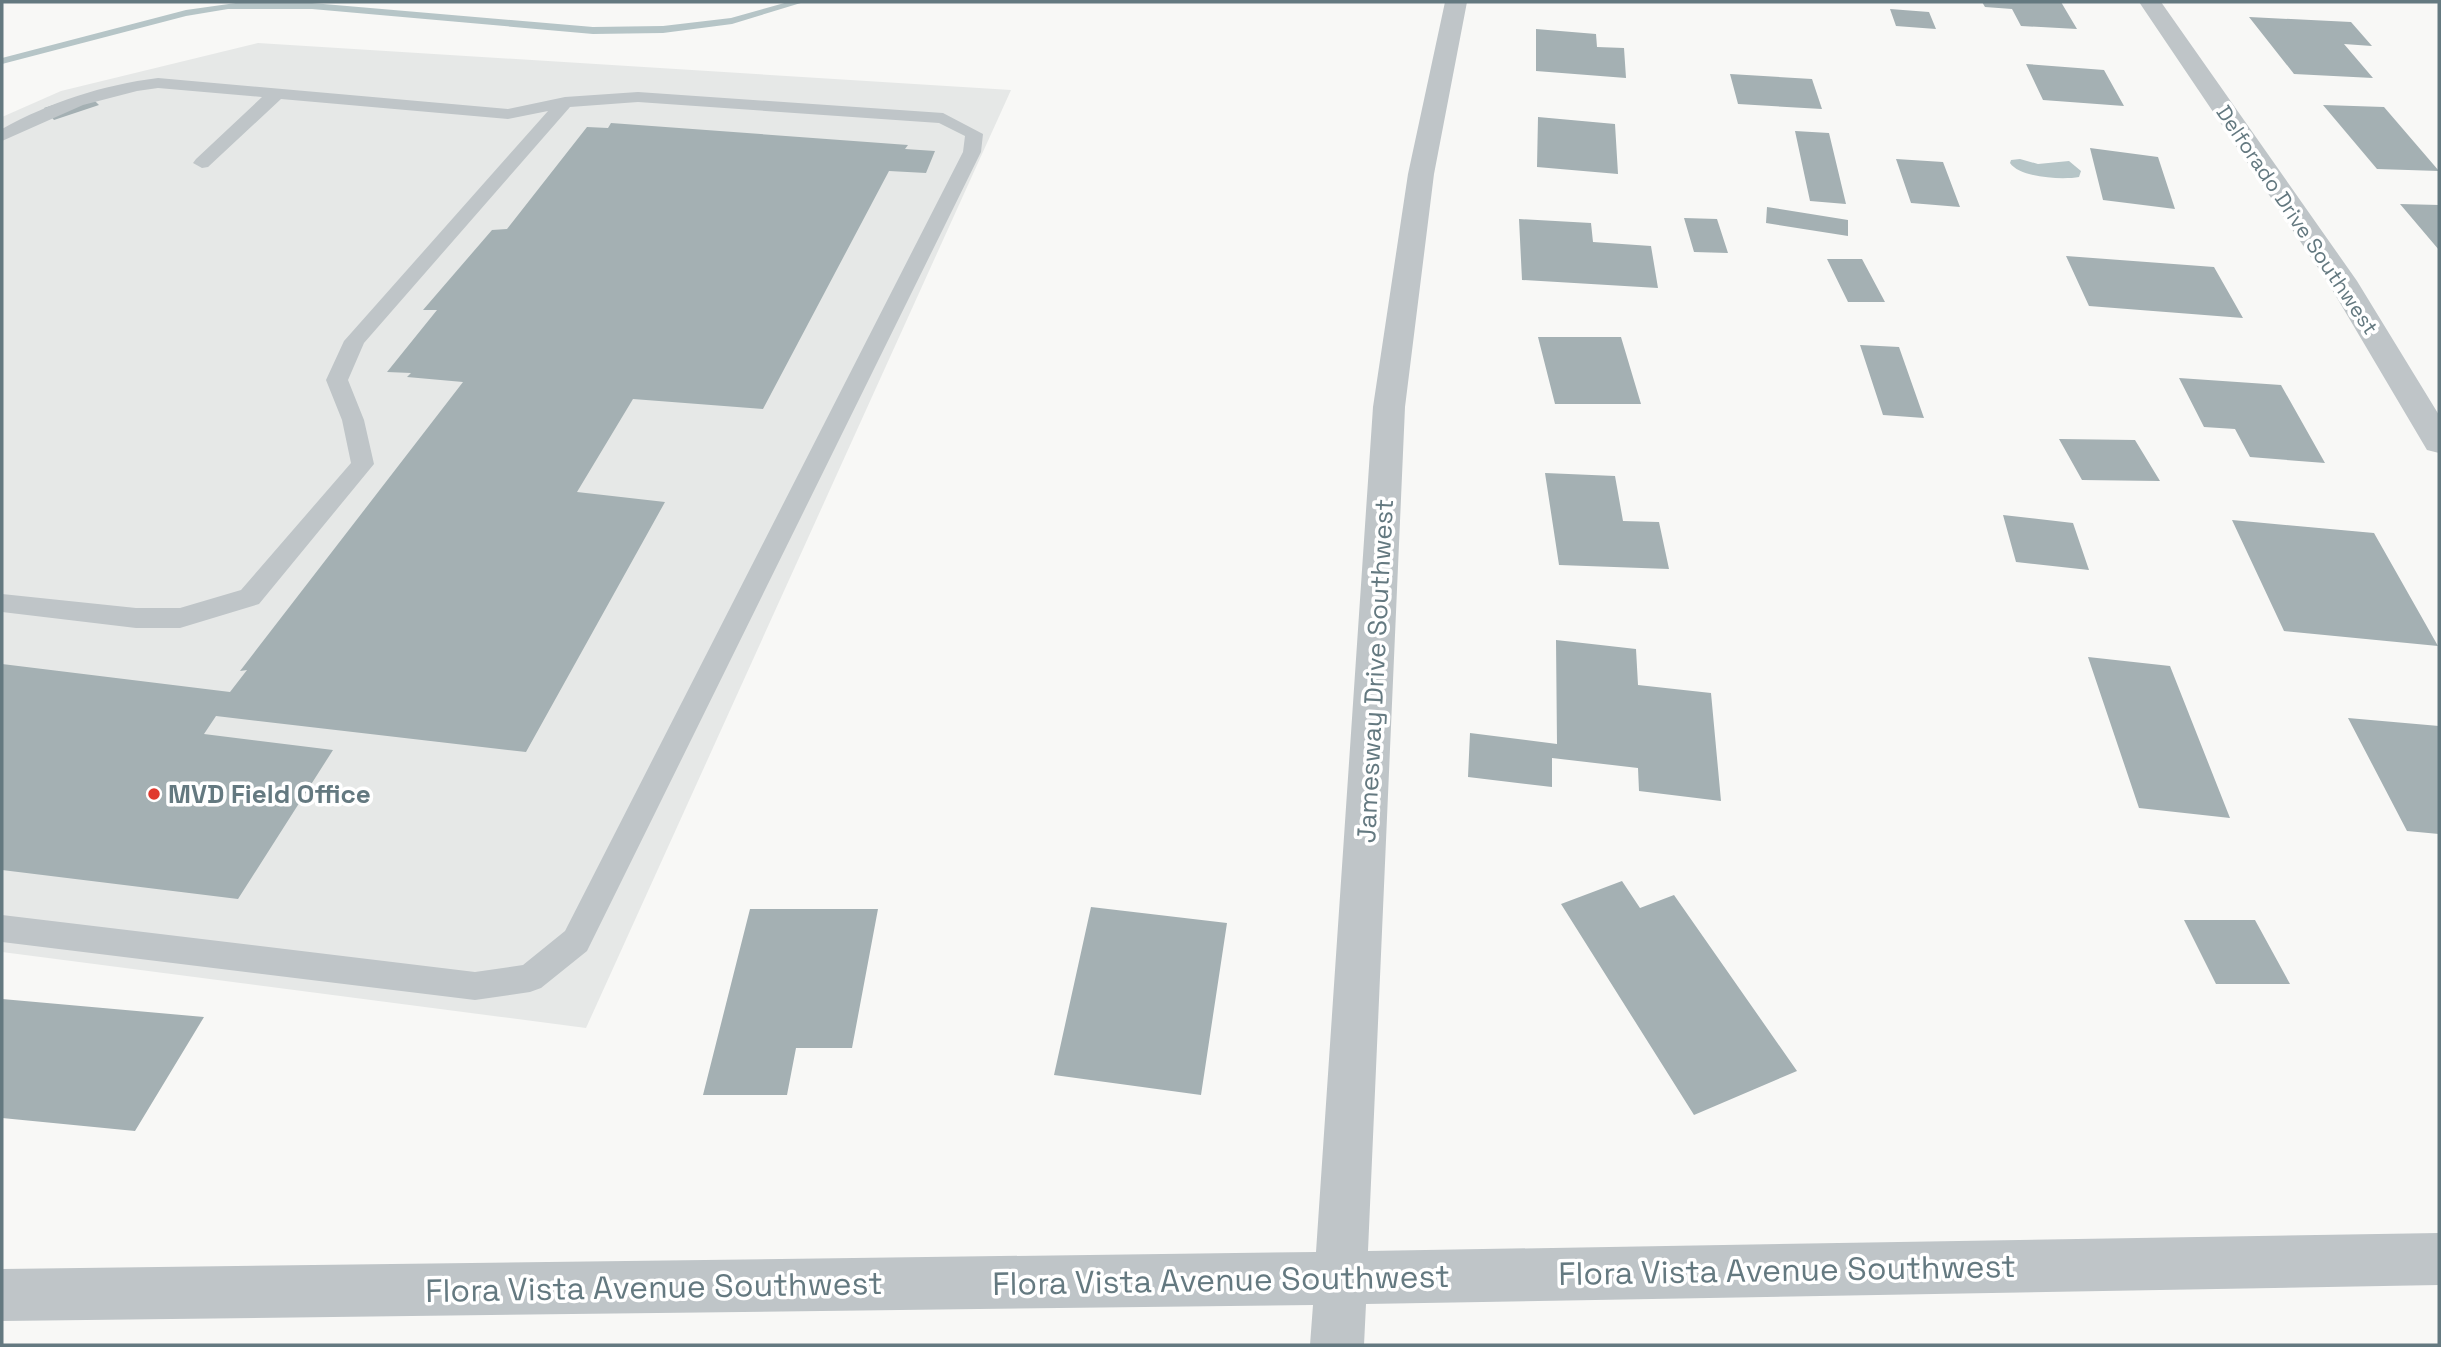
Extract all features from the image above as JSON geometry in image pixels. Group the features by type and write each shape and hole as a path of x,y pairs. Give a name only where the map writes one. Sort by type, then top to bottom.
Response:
{"street":[{"name":"Jamesway Drive Southwest","path":"1337,1345 1390,407 1420,174 1456,2"},
{"name":"Delforado Drive Southwest","path":"2150,2 2342,281 2439,442"},
{"name":"Flora Vista Avenue Southwest","path":"2,1296 1341,1279 2439,1259"}],"lane":[{"path":"2,136 30,119 122,87 158,83 508,114 565,102 638,97 943,118 974,134 972,152 576,941 530,978 475,986 2,928"},
{"path":"202,163 275,95"},
{"path":"2,603 136,618 180,618 250,597 363,464 352,420 337,380 354,341 565,102"},
{"path":"2,152 21,147"}],"shaded area":[{"path":"258,43 1011,90 586,1028 2,952 2,117 61,91"},
{"path":"2020,159 2038,164 2069,161 2081,171 2079,177 2072,178 2032,175 2010,163 2011,160"}],"building":[{"path":"1982,2 2061,2 2077,29 2021,26 2012,9 1985,7"},
{"path":"1890,9 1929,12 1936,29 1896,26"},
{"path":"2249,17 2351,22 2372,46 2344,44 2373,78 2294,74"},
{"path":"1536,29 1596,34 1597,47 1624,48 1626,78 1536,71"},
{"path":"2026,64 2104,70 2124,106 2043,100"},
{"path":"1730,74 1812,79 1822,109 1738,104"},
{"path":"88,94 99,105 54,120 44,108"},
{"path":"2323,105 2384,107 2439,171 2377,169"},
{"path":"1538,117 1615,124 1618,174 1537,167"},
{"path":"611,123 908,145 905,149 935,151 926,173 889,171 763,409 633,399 577,492 665,502 526,752 216,716 204,734 333,750 238,899 2,870 2,664 230,692 247,670 240,671 463,382 407,377 411,373 387,372 437,310 423,310 492,230 507,229 587,127 608,128"},
{"path":"1795,131 1829,133 1846,204 1810,201"},
{"path":"2090,148 2158,157 2175,209 2103,200"},
{"path":"1896,159 1943,162 1960,207 1911,203"},
{"path":"2400,204 2439,205 2439,250"},
{"path":"1767,207 1848,220 1848,236 1766,223"},
{"path":"1684,218 1717,219 1728,253 1694,252"},
{"path":"1519,219 1591,223 1593,242 1651,246 1658,288 1522,280"},
{"path":"2066,256 2214,267 2243,318 2089,306"},
{"path":"1827,259 1862,259 1885,302 1848,302"},
{"path":"1538,337 1621,337 1641,404 1555,404"},
{"path":"1860,345 1899,347 1924,418 1883,415"},
{"path":"2179,378 2281,385 2325,463 2250,457 2235,429 2204,427"},
{"path":"2059,439 2135,440 2160,481 2082,480"},
{"path":"1545,473 1615,476 1623,521 1659,522 1669,569 1559,565"},
{"path":"2003,515 2073,523 2089,570 2016,562"},
{"path":"2232,520 2374,533 2438,646 2284,631"},
{"path":"1556,640 1636,649 1638,685 1711,693 1721,801 1639,791 1638,768 1552,758 1552,787 1468,777 1470,733 1557,744"},
{"path":"2088,657 2170,666 2230,818 2139,808"},
{"path":"2348,718 2439,726 2439,834 2407,831"},
{"path":"1622,881 1640,908 1674,895 1797,1071 1694,1115 1561,904"},
{"path":"1091,907 1227,923 1201,1095 1054,1075"},
{"path":"750,909 878,909 852,1048 796,1048 787,1095 703,1095"},
{"path":"2184,920 2255,920 2290,984 2216,984"},
{"path":"2,999 204,1017 135,1131 2,1118"}],"waterway":[{"path":"2,61 186,13 228,6 312,6 593,31 663,30 732,21 799,2"}],"place":[{"name":"MVD Field Office","path":"154,794"}]}
